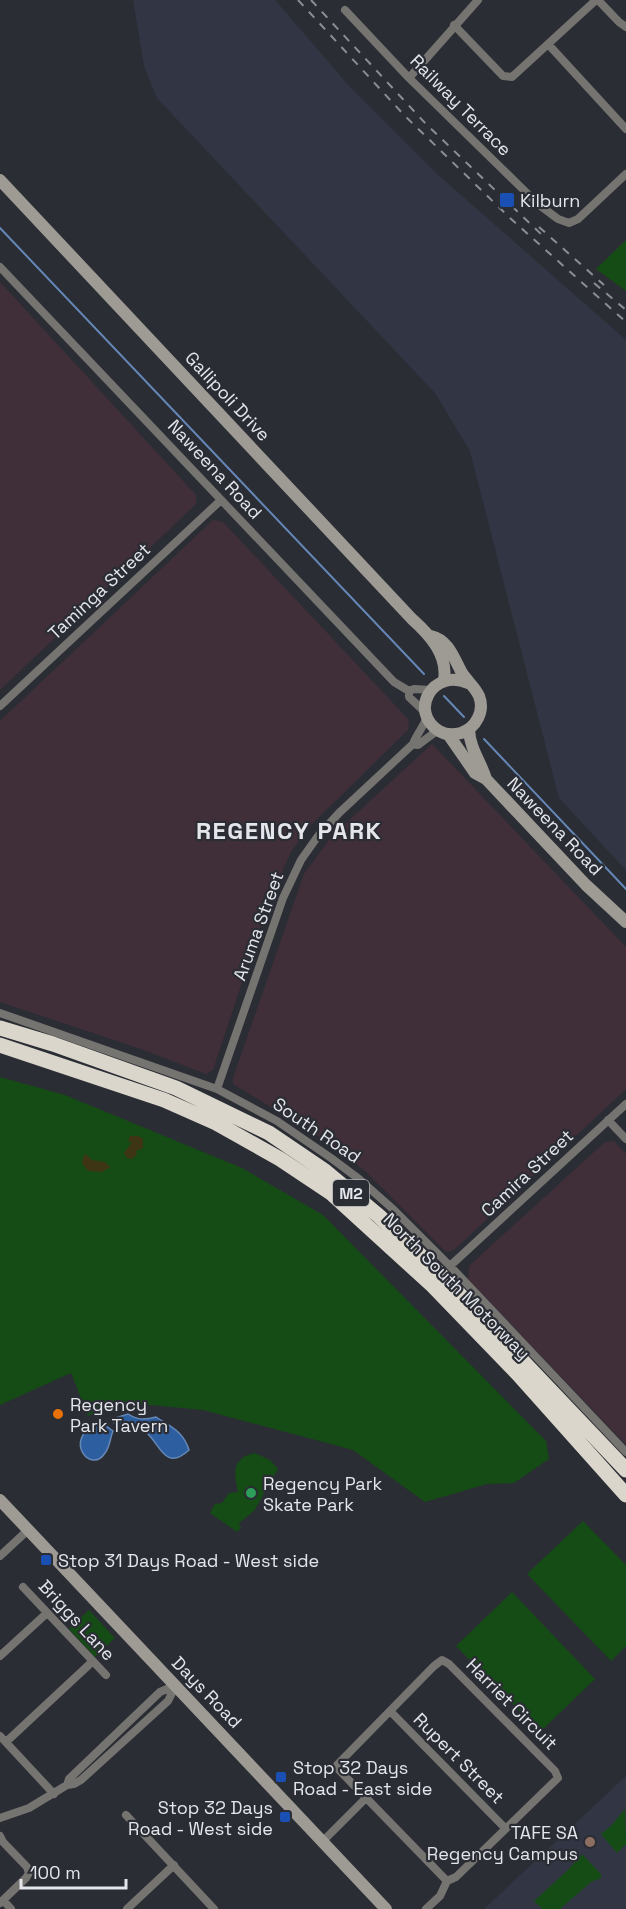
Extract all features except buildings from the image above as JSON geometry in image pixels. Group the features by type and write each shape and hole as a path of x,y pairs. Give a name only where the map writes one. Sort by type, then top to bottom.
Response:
{"highway":[{"name":"North South Motorway","path":"0,1028 176,1088 268,1133 325,1171 379,1216 442,1276 626,1470"},
{"name":"North South Motorway","path":"0,1045 164,1100 216,1123 280,1159 331,1193 433,1286 518,1374 626,1495"}],"street":[{"path":"454,25 503,76 512,76 518,72 597,0 626,27"},
{"path":"409,78 475,1"},
{"name":"Railway Terrace","path":"345,10 409,78 538,204 558,219 569,224 579,219 626,174"},
{"path":"548,44 626,129"},
{"name":"Gallipoli Drive","path":"0,180 412,619 431,636 444,660 446,669 444,680"},
{"name":"Naweena Road","path":"0,267 394,682 409,691 409,697 427,715"},
{"name":"Taminga Street","path":"0,706 220,501"},
{"name":"Gallipoli Drive","path":"431,636 440,638 450,650 468,683"},
{"path":"453,679 468,683 475,689 481,704 478,720 469,730 457,734 443,732 427,715 427,698 431,690 444,680 453,679"},
{"path":"409,691 431,690"},
{"name":"Aruma Street","path":"217,1089 283,898 301,860 318,836 339,813 413,744 423,729 427,715"},
{"name":"Naweena Road","path":"469,730 471,745 486,779"},
{"name":"Naweena Road","path":"443,732 475,773 486,779 586,885 626,922"},
{"name":"Aruma Street","path":"413,744 418,745 443,732"},
{"name":"South Road","path":"0,1013 217,1089 277,1121 340,1164 394,1210 450,1266 626,1452"},
{"name":"Camira Street","path":"450,1266 626,1104"},
{"path":"608,1120 626,1139"},
{"name":"Days Road","path":"0,1500 386,1909"},
{"path":"0,1556 28,1530"},
{"name":"Briggs Lane","path":"23,1587 106,1675"},
{"path":"0,1656 47,1613"},
{"name":"Harriet Circuit","path":"426,1909 440,1896 447,1881 456,1877 558,1778 555,1771 450,1664 442,1660 338,1765 339,1770 447,1881"},
{"path":"54,1794 3,1739 93,1661"},
{"path":"67,1785 69,1779 160,1692 176,1685"},
{"path":"0,1818 29,1808 67,1785 81,1780 168,1701 176,1685"},
{"path":"146,1706 152,1710 153,1715"},
{"name":"Rupert Street","path":"390,1711 505,1828"},
{"path":"323,1840 366,1798"},
{"path":"126,1815 214,1909"},
{"path":"0,1836 27,1867 29,1873 1,1902 11,1909"},
{"path":"127,1909 174,1865"}],"shaded area":[{"path":"133,0 275,0 350,87 437,174 626,340 626,870 559,798 470,451 435,393 157,98 144,66"},
{"path":"0,282 196,495 196,504 0,690"},
{"path":"213,520 223,522 409,720 408,730 309,827 291,852 270,898 213,1070 206,1074 141,1049 0,1002 0,721"},
{"path":"432,744 626,947 626,1089 454,1250 446,1252 365,1171 331,1144 233,1084 233,1078 304,874 332,836"},
{"path":"614,1141 626,1154 626,1445 468,1279 469,1266 605,1142"},
{"name":"TAFE SA Regency Campus","path":"626,1776 626,1909 484,1909"}],"green space":[{"path":"626,240 626,291 596,269"},
{"path":"0,1077 65,1095 242,1168 323,1215 546,1441 549,1459 514,1483 487,1484 425,1502 353,1450 203,1410 118,1402 88,1416 71,1373 0,1405"},
{"name":"Regency Park Skate Park","path":"255,1453 270,1460 278,1469 254,1511 239,1523 241,1528 237,1532 210,1513 215,1504 222,1503 229,1493 238,1492 235,1473 238,1463 247,1455"},
{"path":"583,1521 626,1565 626,1646 611,1661 527,1574"},
{"path":"512,1592 595,1679 540,1732 456,1646"},
{"path":"89,1610 115,1638 95,1657 69,1629"},
{"path":"625,1809 626,1844 617,1853 601,1834"},
{"path":"582,1854 601,1874 601,1878 591,1882 560,1909 542,1909 534,1901"}],"sand":[{"path":"130,1136 143,1139 143,1148 136,1151 137,1154 132,1159 127,1158 124,1153 132,1142 128,1141"},
{"path":"84,1155 92,1160 105,1162 110,1167 102,1172 88,1171 82,1163"}],"water":[{"path":"128,1414 141,1419 156,1417 180,1434 189,1450 180,1457 167,1456 141,1429 125,1428 114,1423 115,1418"},
{"path":"97,1423 113,1431 107,1451 99,1459 93,1460 87,1458 80,1446 87,1430"}],"waterway":[{"path":"0,228 424,674"},
{"path":"444,696 464,717"},
{"path":"484,739 626,889"}],"railway":[{"path":"298,0 405,116 510,218 626,322"},
{"path":"311,0 426,124 543,236"},
{"path":"539,227 604,285"},
{"path":"594,283 626,310"}],"place":[{"name":"Kilburn","path":"507,200"},
{"name":"Regency Park Tavern","path":"58,1414"},
{"name":"Regency Park Skate Park","path":"251,1493"},
{"name":"Stop 31 Days Road - West side","path":"46,1560"},
{"name":"Stop 32 Days Road - East side","path":"281,1777"},
{"name":"Stop 32 Days Road - West side","path":"285,1817"},
{"name":"TAFE SA Regency Campus","path":"590,1842"}],"district":[{"name":"REGENCY PARK","path":"289,830"}]}
